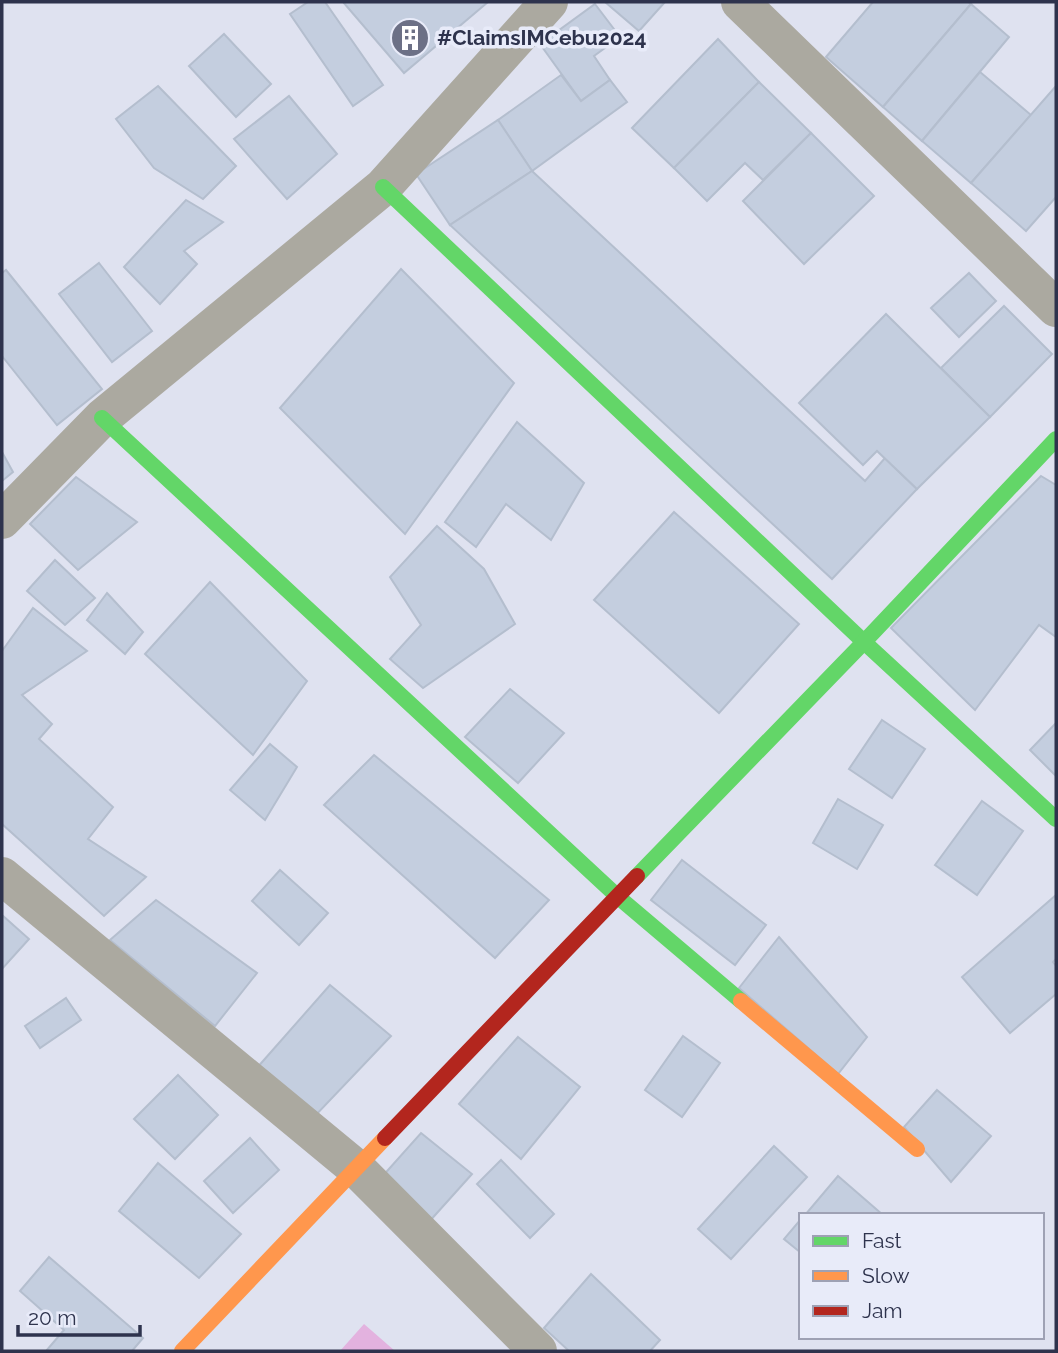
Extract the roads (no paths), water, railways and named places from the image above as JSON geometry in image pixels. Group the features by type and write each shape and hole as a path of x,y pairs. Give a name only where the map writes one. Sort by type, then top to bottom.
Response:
{"street":[{"path":"2,520 102,418 383,187 549,2"},
{"path":"740,2 1056,308"},
{"path":"383,187 864,642 1056,819"},
{"path":"102,418 617,896 917,1149"},
{"path":"181,1351 1056,439"},
{"path":"2,876 357,1170 538,1351"}],"place":[{"name":"#ClaimsIMCebu2024","path":"410,38"}]}
